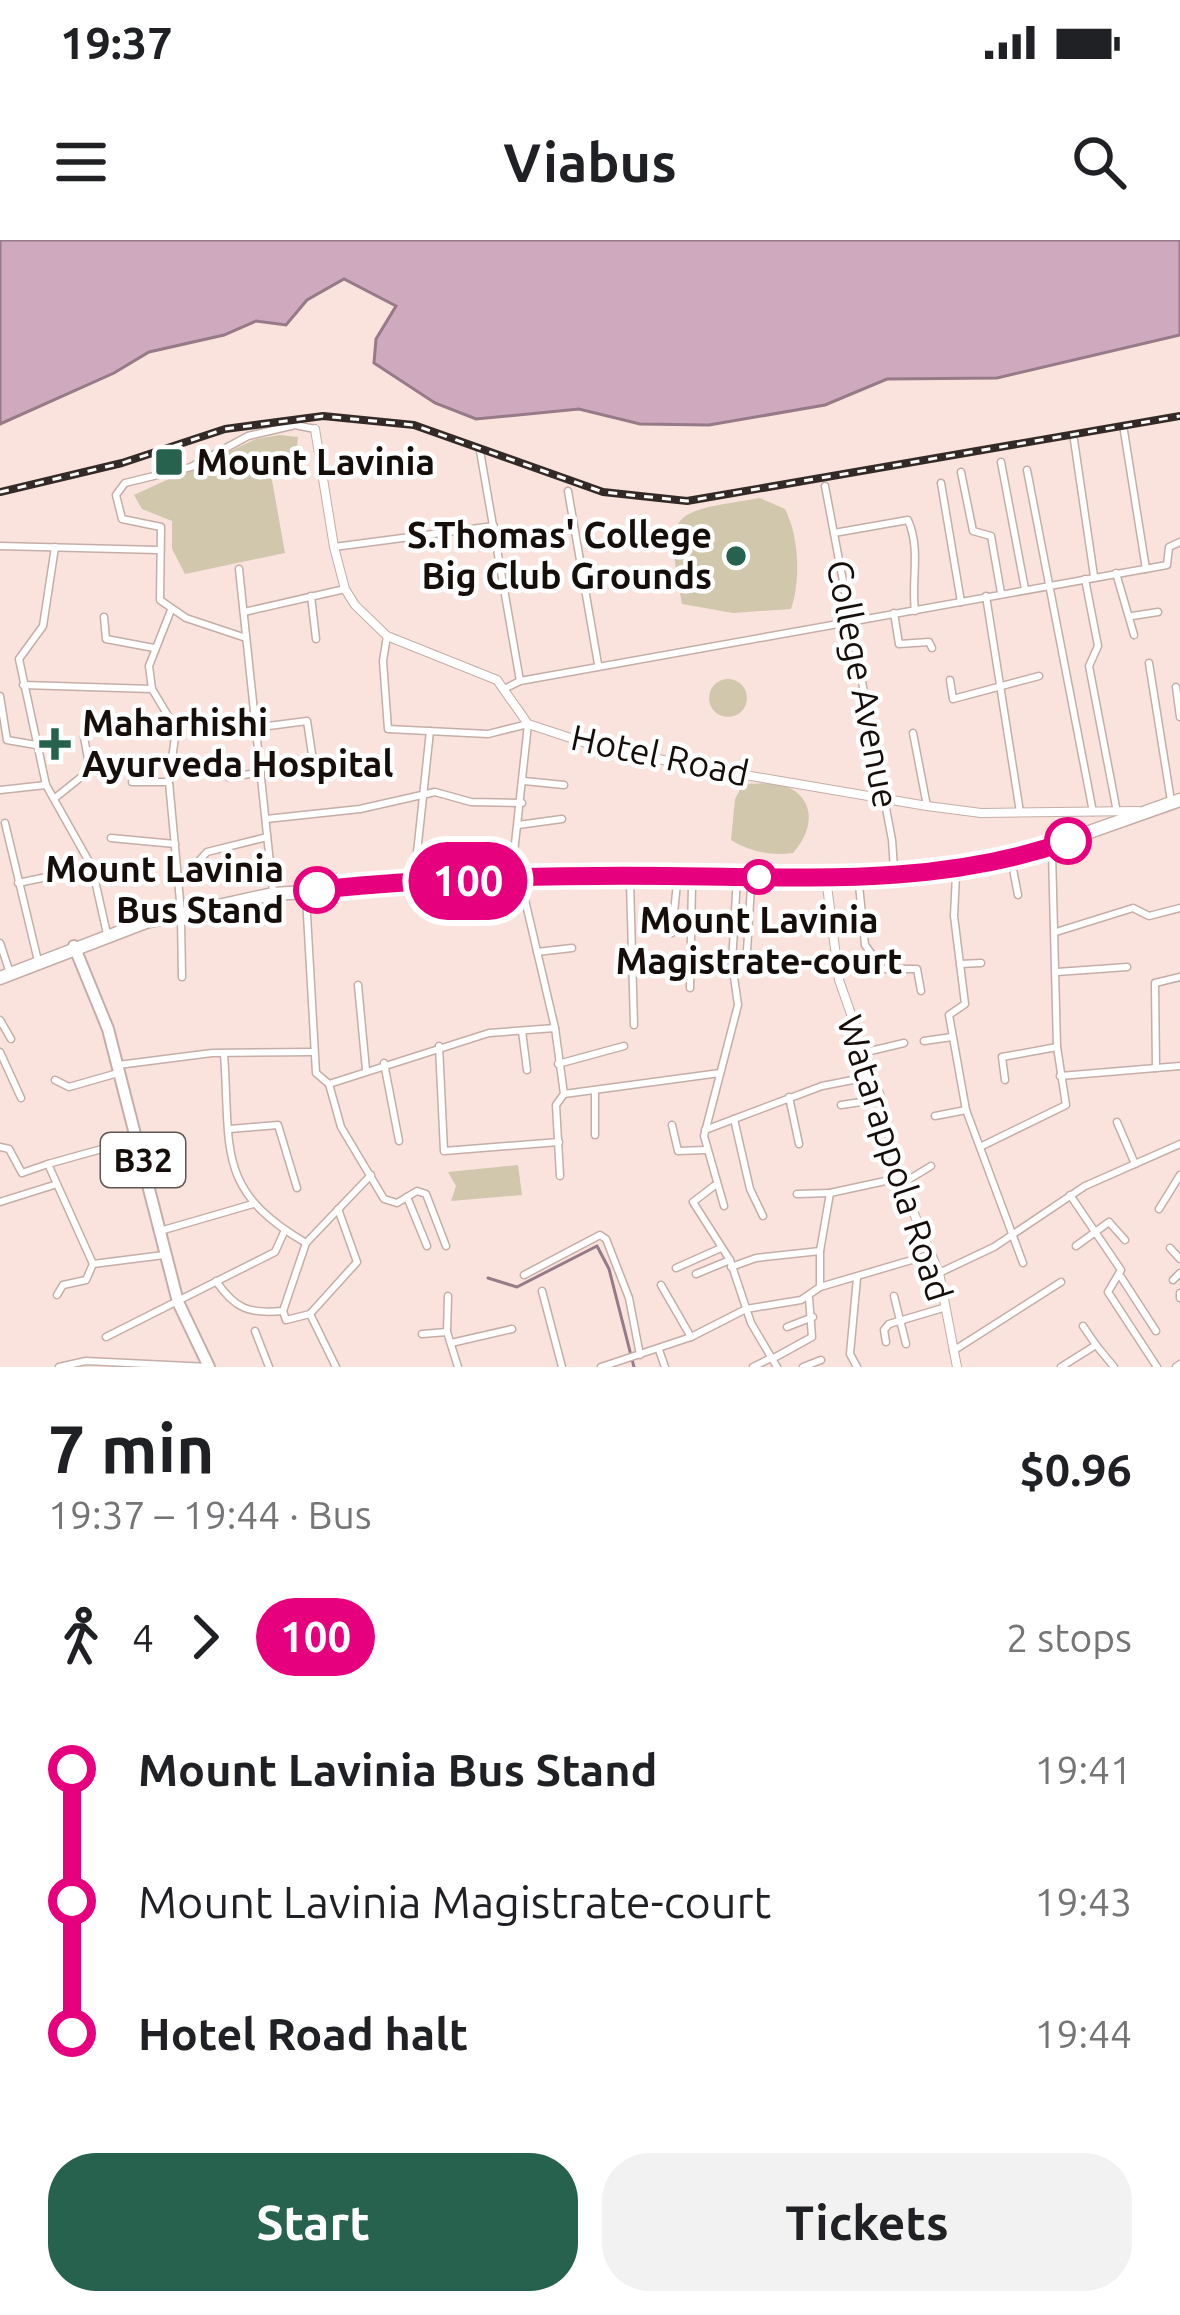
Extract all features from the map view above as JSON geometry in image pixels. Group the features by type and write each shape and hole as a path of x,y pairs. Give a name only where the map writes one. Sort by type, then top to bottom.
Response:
{"highway":[{"path":"3,979 107,934 274,897 519,883 826,882 956,875 1052,853 1120,821 1177,804"},
{"path":"826,882 859,885 1030,853 1177,804"},
{"path":"274,897 519,883 742,883"},
{"path":"3,979 38,962 181,916"}],"main road":[{"name":"B32","path":"75,950 118,1069 178,1302 209,1367"}],"street":[{"path":"243,638 171,610 157,593 161,527 122,519 120,487 190,467 270,429 315,429"},
{"name":"Hotel Road","path":"315,429 345,589 387,636 493,678 528,724 589,744 686,765 885,799 1021,814 1093,812 1120,821"},
{"path":"1124,430 1146,570"},
{"path":"1074,440 1094,576"},
{"path":"480,452 520,681"},
{"path":"1001,462 1025,589"},
{"path":"1027,470 1093,812"},
{"path":"961,472 974,531 992,536 1001,593"},
{"path":"941,483 961,602"},
{"name":"College Avenue","path":"825,485 896,879"},
{"path":"568,491 598,664"},
{"path":"834,533 908,520 917,557 912,583 915,611"},
{"path":"334,547 494,526"},
{"path":"504,689 520,681 598,664 1167,566 1169,547 1180,542"},
{"path":"0,546 160,550"},
{"path":"55,547 44,626 20,656 23,685 46,784 92,867 107,934"},
{"path":"239,568 274,897"},
{"path":"1116,573 1134,635"},
{"path":"1084,579 1098,646 1089,666 1120,821"},
{"path":"244,612 345,589"},
{"path":"311,596 316,639"},
{"path":"986,596 1021,814"},
{"path":"171,610 149,666 152,689 176,729 169,782 182,977"},
{"path":"1132,616 1157,612"},
{"path":"894,613 899,644 929,642 932,648"},
{"path":"104,617 106,639 154,648"},
{"path":"387,636 386,726 488,734 528,724 514,854 555,1028 564,1094 556,1105 560,1176"},
{"path":"1149,663 1177,804"},
{"path":"950,680 953,699 1039,676"},
{"path":"23,685 152,689"},
{"path":"1176,687 1180,717"},
{"path":"0,696 8,740 38,745"},
{"path":"253,728 307,722 312,754"},
{"path":"414,881 430,731"},
{"path":"913,733 928,806"},
{"path":"55,798 90,770 84,736"},
{"path":"228,777 258,773"},
{"path":"524,781 564,784"},
{"path":"131,782 169,782"},
{"path":"0,790 46,784"},
{"path":"266,819 360,809 421,793 443,793 482,804 522,803"},
{"path":"518,825 562,819"},
{"path":"5,823 38,962"},
{"path":"178,885 207,851 267,837"},
{"path":"111,838 175,844"},
{"path":"980,1147 1066,1105 1057,1047 1052,853"},
{"path":"1012,864 1018,895"},
{"path":"18,883 92,867"},
{"path":"956,875 965,1004 949,1015 952,1037 966,1110 1023,1263"},
{"path":"630,882 634,1025"},
{"name":"Watarappola Road","path":"826,882 839,980 881,1099 901,1180 938,1273 957,1367"},
{"path":"672,933 676,883"},
{"path":"742,883 746,967"},
{"path":"724,1206 705,1150 705,1130 738,1005 732,963 742,883"},
{"path":"690,988 692,884"},
{"path":"859,885 865,945 883,970 917,969 921,991"},
{"path":"306,897 316,1073 328,1084 341,1127 384,1199 397,1203 417,1191 426,1194 446,1246"},
{"path":"1056,932 1133,908 1149,916 1180,908"},
{"path":"0,943 3,979"},
{"path":"537,952 572,948"},
{"path":"959,964 981,963"},
{"path":"1057,972 1127,968"},
{"path":"1156,1068 1156,983 1180,977"},
{"path":"358,985 366,1070"},
{"path":"0,1020 11,1039"},
{"path":"328,1084 440,1046 555,1028"},
{"path":"522,1031 526,1070"},
{"path":"924,1041 952,1037"},
{"path":"866,1052 904,1043"},
{"path":"440,1046 444,1151 559,1142"},
{"path":"558,1064 624,1046"},
{"path":"1004,1081 1002,1057 1057,1047"},
{"path":"0,1052 21,1099"},
{"path":"55,1080 69,1087 118,1069 224,1054 314,1052"},
{"path":"224,1054 241,1193 306,1243"},
{"path":"383,1063 399,1141"},
{"path":"1060,1076 1180,1066"},
{"path":"564,1094 722,1072"},
{"path":"705,1130 790,1097 873,1076"},
{"path":"595,1091 595,1135"},
{"path":"790,1097 799,1144"},
{"path":"841,1105 881,1099"},
{"path":"935,1116 966,1110"},
{"path":"734,1119 750,1190 764,1216"},
{"path":"1117,1122 1135,1164"},
{"path":"672,1124 678,1151 705,1150"},
{"path":"230,1130 278,1125 297,1189"},
{"path":"0,1147 9,1149 22,1172 138,1139"},
{"path":"938,1273 1070,1195 1180,1143"},
{"path":"48,1164 93,1264 86,1280 63,1285 57,1295"},
{"path":"797,1194 901,1180 931,1166"},
{"path":"338,1209 358,1258 310,1314 286,1320 283,1311 306,1243 338,1209 370,1175"},
{"path":"1159,1209 1180,1175"},
{"path":"0,1202 55,1184"},
{"path":"714,1186 693,1202 727,1257 772,1362"},
{"path":"820,1287 820,1251 830,1193"},
{"path":"1070,1195 1156,1331"},
{"path":"407,1197 427,1246"},
{"path":"160,1231 253,1204"},
{"path":"1076,1246 1112,1222 1125,1240"},
{"path":"106,1337 275,1252 284,1230"},
{"path":"524,1275 570,1248 600,1235 606,1239 629,1298 638,1356"},
{"path":"1170,1247 1180,1259"},
{"path":"676,1268 727,1257 820,1251"},
{"path":"602,1367 659,1350 746,1309 809,1298 820,1287 932,1254"},
{"path":"93,1264 164,1255"},
{"path":"696,1274 727,1257"},
{"path":"1173,1280 1180,1273"},
{"path":"1121,1276 1108,1292 1157,1367"},
{"path":"857,1278 850,1354 857,1367"},
{"path":"216,1281 244,1310 283,1311"},
{"path":"952,1351 1061,1282"},
{"path":"661,1285 691,1337"},
{"path":"542,1291 562,1367"},
{"path":"448,1296 447,1332 458,1367"},
{"path":"894,1296 906,1344"},
{"path":"753,1367 772,1362 812,1337 809,1298"},
{"path":"886,1342 886,1326 944,1308"},
{"path":"310,1314 336,1367"},
{"path":"787,1327 813,1317"},
{"path":"1083,1325 1114,1367"},
{"path":"451,1343 512,1329"},
{"path":"255,1331 269,1367"},
{"path":"422,1334 447,1332"},
{"path":"1061,1367 1096,1345"},
{"path":"659,1350 665,1367"},
{"path":"1077,1357 1083,1367"},
{"path":"803,1367 821,1360"},
{"path":"59,1367 86,1361 209,1367"}],"shaded area":[{"path":"0,240 1180,240 1180,335 997,378 887,379 825,405 709,425 640,424 579,409 476,419 435,403 374,363 376,339 396,306 344,279 307,300 286,325 256,321 224,335 149,352 114,373 0,424"},
{"path":"298,437 296,457 270,469 285,553 185,574 172,549 172,521 142,509 134,495 256,439"},
{"name":"S.Thomas' College Big Club Grounds","path":"760,498 785,509 793,532 797,572 791,609 733,613 682,604 674,549 680,521 707,508"},
{"path":"728,679 741,685 747,698 741,711 728,717 715,711 709,698 715,685"},
{"path":"776,783 798,794 808,811 806,832 793,853 761,852 731,840 735,799 743,784"},
{"path":"176,1144 179,1164 150,1169 145,1148"},
{"path":"518,1165 522,1195 451,1201 456,1186 448,1172"}],"waterway":[{"path":"488,1278 517,1287 597,1246 609,1269 634,1367"}],"railway":[{"path":"0,492 122,463 225,429 323,416 414,425 603,492 687,501 1180,416"}],"bus line":[{"name":"100","path":"317,890 572,876 887,877 971,866 1068,841"}],"place":[{"name":"Mount Lavinia","path":"169,462"},
{"name":"S.Thomas' College Big Club Grounds","path":"736,556"},
{"name":"Maharhishi Ayurveda Hospital","path":"55,744"},
{"name":"Mount Lavinia Magistrate-court","path":"759,877"},
{"name":"Mount Lavinia Bus Stand","path":"317,890"}]}
